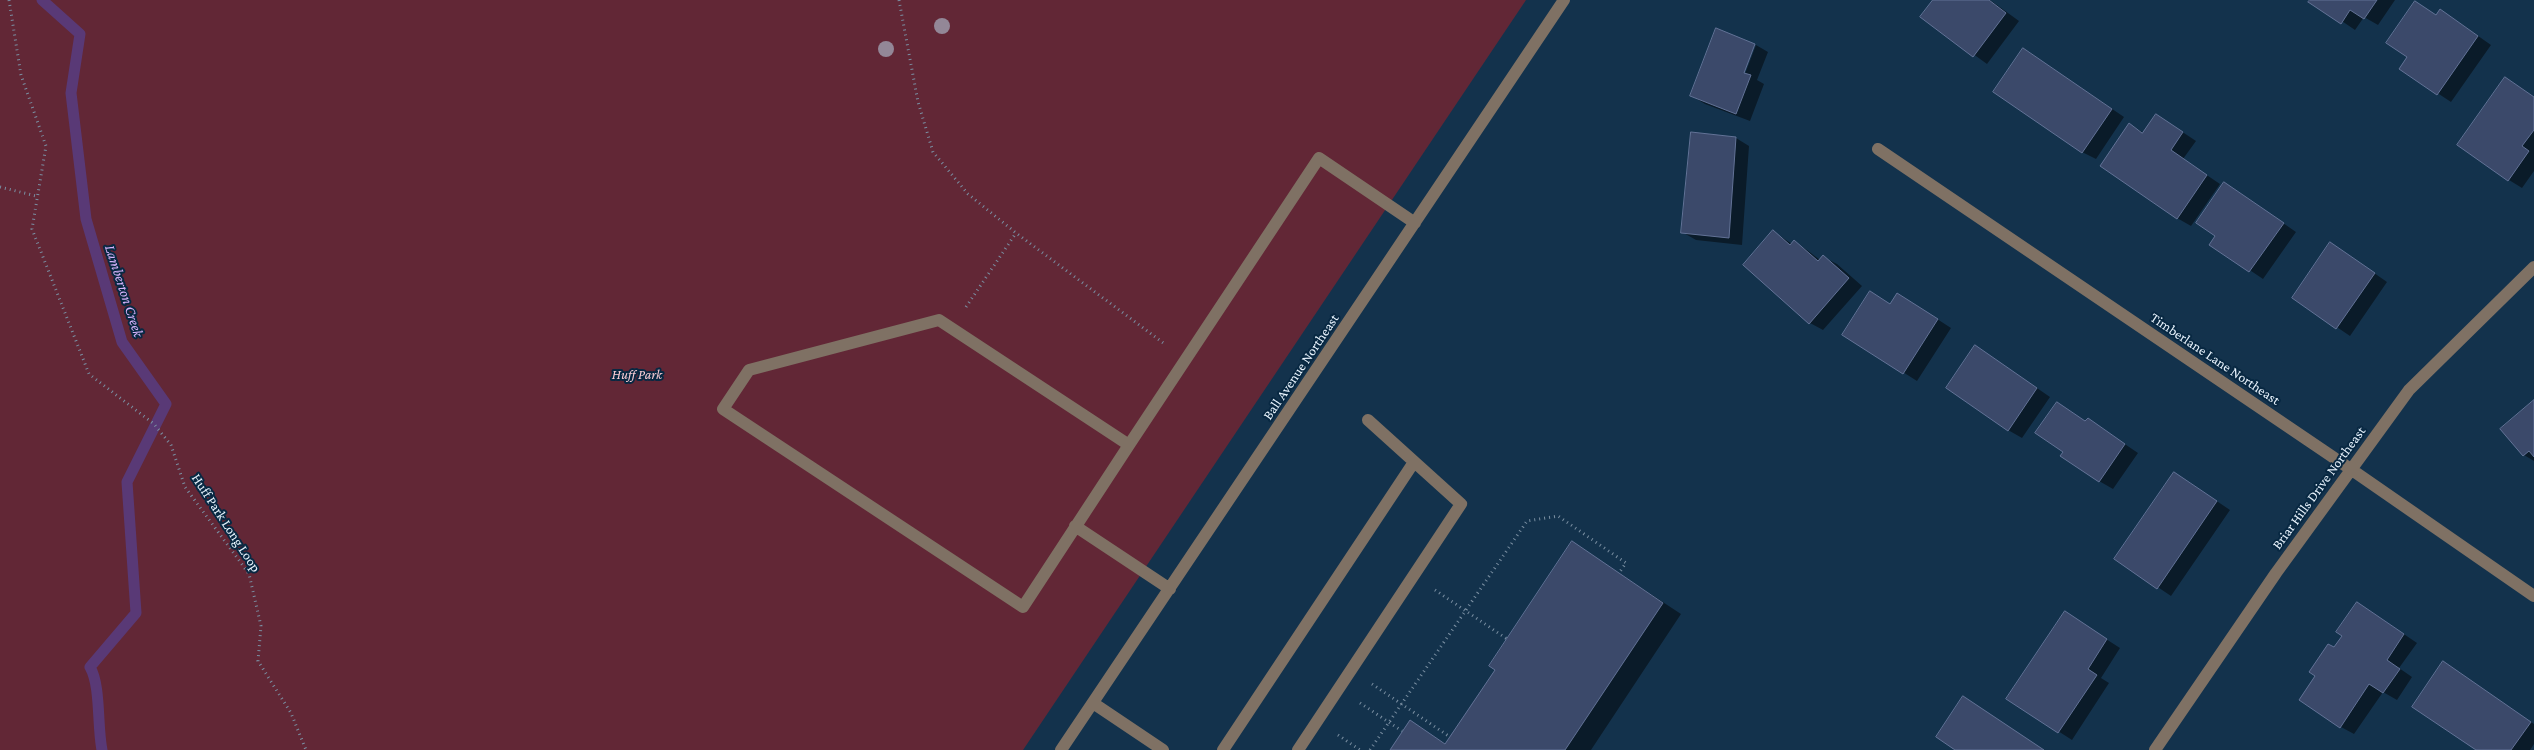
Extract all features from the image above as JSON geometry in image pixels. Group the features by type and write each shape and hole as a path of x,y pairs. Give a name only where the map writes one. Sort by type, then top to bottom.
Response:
{"street":[{"name":"Ball Avenue Northeast","path":"1061,750 1564,0"},
{"name":"Timberlane Lane Northeast","path":"1878,149 2352,470 2534,596"},
{"path":"1129,445 939,320 749,370 723,409 1023,607 1318,158 1415,223"},
{"name":"Briar Hills Drive Northeast","path":"2155,750 2276,573 2409,390 2534,267"},
{"path":"1298,750 1461,504 1368,420"},
{"path":"1223,750 1414,462"},
{"path":"1075,526 1170,589"},
{"path":"1093,703 1163,750"}],"path":[{"name":"Huff Park Long Loop","path":"8,0 20,75 46,146 36,196 32,229 88,374 154,424 171,445 185,487 249,574 261,626 258,661 291,713 306,750"},
{"path":"899,0 918,102 933,152 968,194 1016,233 1185,360"},
{"path":"0,187 36,196"},
{"path":"939,320 963,312 1016,233"},
{"path":"1370,750 1527,521 1558,516 1626,564 1619,573"},
{"path":"1413,576 1507,639"},
{"path":"1351,670 1450,737"},
{"path":"1338,688 1402,731"}],"green space":[{"name":"Huff Park","path":"0,0 1526,0 1023,750 0,750"}],"building":[{"path":"1933,0 1989,0 2006,13 1973,57 1920,17"},
{"path":"2310,0 2377,0 2364,19 2350,10 2341,24 2308,2"},
{"path":"2415,1 2436,15 2440,9 2478,36 2437,95 2399,69 2407,57 2386,43"},
{"path":"1716,28 1755,44 1744,73 1751,75 1736,114 1690,96"},
{"path":"2023,48 2112,109 2082,153 1993,92"},
{"path":"2505,77 2534,97 2534,130 2522,146 2529,151 2508,181 2457,145"},
{"path":"2156,114 2183,132 2171,150 2207,175 2177,219 2100,166 2129,123 2142,133"},
{"path":"1691,132 1736,137 1729,238 1681,233"},
{"path":"2224,182 2284,223 2249,272 2209,245 2215,236 2196,223"},
{"path":"1773,230 1790,245 1794,240 1818,261 1823,255 1849,278 1809,324 1743,265"},
{"path":"2330,242 2375,273 2336,329 2292,298"},
{"path":"1870,291 1890,304 1897,293 1938,319 1903,374 1842,335"},
{"path":"1975,345 2037,388 2008,431 1946,388"},
{"path":"2534,400 2534,457 2529,451 2523,456 2500,429"},
{"path":"2057,402 2085,421 2088,418 2125,444 2099,482 2060,456 2063,452 2035,433"},
{"path":"2174,472 2217,501 2157,589 2114,559"},
{"path":"1572,541 1663,603 1565,750 1390,750 1410,720 1445,744 1495,670 1489,666"},
{"path":"2357,602 2404,634 2387,660 2400,669 2383,693 2369,684 2340,728 2299,700 2315,676 2309,672 2328,644 2334,647 2342,636 2336,632"},
{"path":"2065,611 2107,639 2088,669 2097,675 2058,733 2006,699"},
{"path":"2443,661 2531,722 2511,750 2476,750 2412,707"},
{"path":"1963,696 2044,750 1955,750 1936,737"}],"waterway":[{"name":"Lamberton Creek","path":"42,0 80,34 71,93 86,219 122,342 166,404 127,482 136,613 90,667 96,685 102,750"}]}
